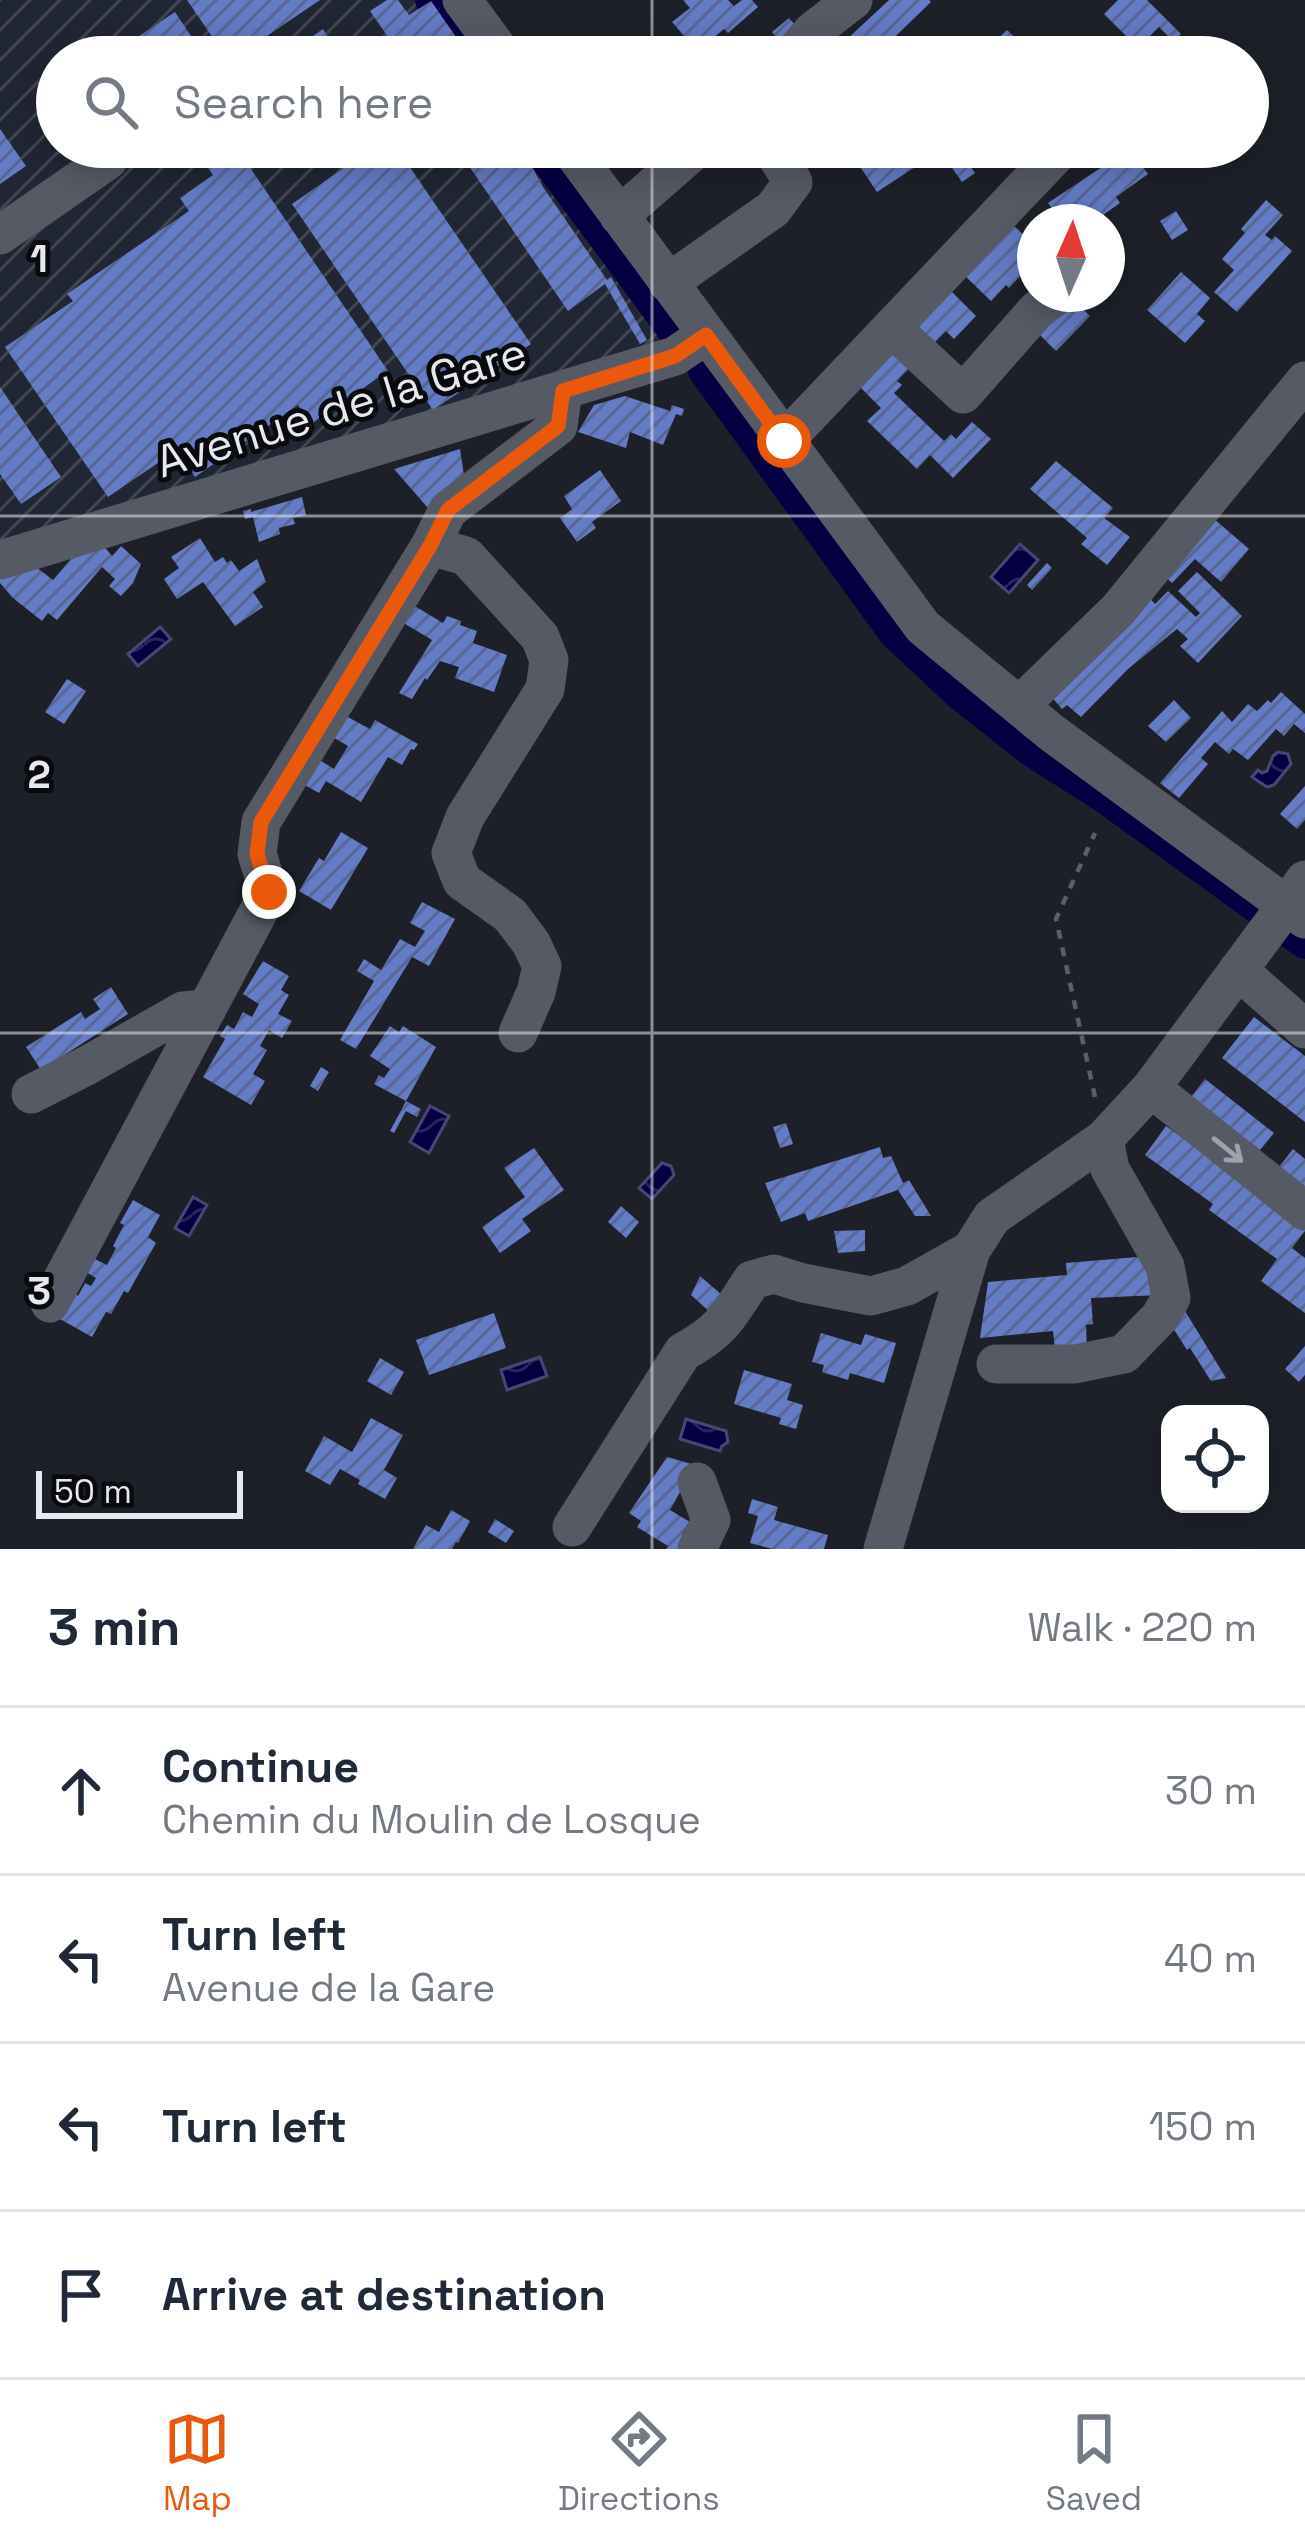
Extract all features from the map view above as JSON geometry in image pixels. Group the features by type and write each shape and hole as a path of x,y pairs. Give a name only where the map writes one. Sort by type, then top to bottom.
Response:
{"street":[{"path":"810,36 853,0"},
{"path":"471,4 491,36"},
{"path":"0,235 96,168"},
{"path":"585,168 668,283 690,346 784,441 923,627 1052,733 1288,910 1151,1088 1104,1138 992,1217 970,1250 883,1549"},
{"path":"620,216 674,168"},
{"path":"668,283 773,209 793,182 784,168"},
{"path":"784,441 1043,168"},
{"path":"892,328 963,394 1035,312"},
{"name":"Avenue de la Gare","path":"2,555 563,391 690,346"},
{"path":"1019,706 1118,610 1305,381"},
{"path":"50,1303 269,892 257,854 261,822 448,510 558,426 563,391"},
{"path":"430,546 466,556 540,637 548,660 545,689 465,817 451,853 461,881 510,915 542,966 518,1033"},
{"path":"1238,970 1305,1029"},
{"path":"31,1094 182,1011 207,1009"},
{"path":"1151,1088 1305,1211"},
{"path":"996,1364 1075,1364 1124,1354 1160,1317 1171,1298 1165,1266 1110,1169 1104,1138"},
{"path":"572,1527 683,1352 722,1327 752,1280 775,1274 871,1296 907,1286 970,1250"},
{"path":"697,1482 711,1520 697,1549"}],"path":[{"path":"1095,833 1056,920 1104,1138"}],"shaded area":[{"path":"0,0 418,0 444,36 36,36 36,168 540,168 669,346 0,549"}],"water":[{"path":"1020,544 1038,560 1009,593 991,577"},
{"path":"160,627 171,639 138,666 128,654"},
{"path":"1278,752 1288,754 1291,764 1267,787 1252,777 1258,770 1267,771"},
{"path":"430,1106 449,1116 429,1153 410,1142"},
{"path":"662,1163 671,1166 674,1175 652,1199 639,1188"},
{"path":"193,1197 207,1205 189,1236 175,1228"},
{"path":"540,1357 547,1376 507,1390 501,1370"},
{"path":"686,1419 726,1431 728,1442 720,1451 680,1439"}],"building":[{"path":"187,0 320,0 267,36 212,36"},
{"path":"387,0 398,0 409,15 431,1 455,36 387,36 370,11"},
{"path":"683,0 728,0 734,6 752,0 758,7 728,33 724,29 715,36 684,36 672,22 690,8"},
{"path":"889,0 931,2 896,36 850,36"},
{"path":"1118,0 1147,0 1181,34 1168,36 1159,27 1150,36 1126,36 1104,14"},
{"path":"175,12 191,36 139,36"},
{"path":"789,18 802,33 775,36 772,32"},
{"path":"0,129 26,166 0,184"},
{"path":"208,168 250,168 388,371 311,424 298,405 195,477 177,450 108,497 5,347 73,301 67,294 189,211 180,198 213,175"},
{"path":"344,168 410,168 531,344 433,410 292,204"},
{"path":"470,168 533,168 607,280 611,277 647,340 640,344 605,284 568,311"},
{"path":"861,168 914,168 877,192"},
{"path":"952,168 972,168 975,173 962,182"},
{"path":"1100,168 1144,168 1148,174 1116,197 1119,204 1049,204"},
{"path":"1266,200 1283,215 1265,235 1272,240 1275,236 1292,251 1237,312 1214,292 1234,270 1222,259"},
{"path":"1176,211 1188,230 1172,240 1160,221"},
{"path":"1013,225 1017,229 1017,280 1009,288 1006,285 991,301 964,275"},
{"path":"1181,272 1210,298 1197,314 1205,321 1185,343 1147,310"},
{"path":"950,290 976,316 954,339 946,331 934,343 916,326"},
{"path":"1052,312 1090,316 1056,351 1035,330"},
{"path":"895,347 913,364 897,381 902,385 894,393 944,441 951,434 956,439 972,422 991,439 953,478 930,455 917,469 867,421 881,408 858,385"},
{"path":"0,387 61,477 21,504 0,474"},
{"path":"625,396 670,411 672,405 684,409 682,416 676,414 663,445 630,432 626,448 578,432 594,405"},
{"path":"460,449 465,482 428,508 394,469"},
{"path":"1056,461 1113,508 1104,518 1130,537 1107,565 1081,544 1087,538 1030,489"},
{"path":"600,470 621,501 592,522 596,528 577,542 560,518 572,509 564,496"},
{"path":"302,497 306,515 293,518 295,524 259,542 253,517 245,519 243,511"},
{"path":"1213,518 1249,549 1221,582 1195,559 1172,583 1161,573"},
{"path":"200,538 215,562 223,557 227,563 231,560 239,571 257,559 266,582 253,592 263,607 235,626 203,582 177,599 164,579 179,568 171,557"},
{"path":"102,544 112,556 121,546 141,564 121,596 109,586 115,579 102,567 57,620 48,613 42,621 0,583 0,578 36,567 53,580 76,553"},
{"path":"1047,563 1052,568 1032,590 1027,585"},
{"path":"1197,572 1242,616 1198,663 1180,646 1188,639 1177,629 1128,669 1081,717 1067,705 1062,709 1050,695 1147,595 1155,604 1168,591 1196,617 1200,613 1178,591"},
{"path":"408,602 443,623 447,616 461,621 460,625 477,631 473,643 507,655 494,692 455,678 459,667 440,661 412,699 399,693 432,640 397,619"},
{"path":"67,679 86,691 64,724 45,712"},
{"path":"1281,692 1305,714 1305,733 1294,724 1284,736 1276,729 1248,760 1233,749 1229,754 1215,742 1201,758 1208,764 1179,798 1160,783 1222,711 1232,722 1248,704 1257,711"},
{"path":"1174,700 1191,718 1166,742 1148,726"},
{"path":"344,715 370,729 375,720 418,744 402,765 388,757 361,802 326,781 319,793 303,784 318,759 334,769 348,746 331,736"},
{"path":"1305,786 1305,820 1297,829 1280,814"},
{"path":"341,832 368,848 331,910 299,891"},
{"path":"422,902 455,919 429,966 412,957 356,1049 340,1040 374,981 357,971 364,959 381,970 400,939 415,947 425,931 410,923"},
{"path":"263,961 289,976 281,990 289,995 278,1014 292,1021 282,1038 269,1030 260,1046 267,1050 253,1074 265,1081 251,1105 203,1077 225,1039 220,1036 227,1025 234,1029 243,1012 252,1017 259,1004 243,994"},
{"path":"111,987 128,1014 41,1070 26,1047 81,1012 85,1019 100,1009 93,999"},
{"path":"1254,1017 1305,1056 1305,1122 1222,1058"},
{"path":"390,1026 399,1032 403,1026 436,1047 406,1101 374,1084 390,1069 370,1056"},
{"path":"321,1067 329,1072 318,1091 310,1086"},
{"path":"1205,1079 1274,1133 1260,1150 1191,1097"},
{"path":"406,1101 421,1109 417,1117 406,1111 394,1133 390,1131"},
{"path":"786,1123 793,1144 780,1148 773,1127"},
{"path":"1166,1126 1305,1226 1292,1248 1305,1258 1305,1313 1261,1281 1277,1259 1145,1155"},
{"path":"880,1147 883,1158 891,1156 903,1183 909,1180 931,1216 915,1216 898,1190 808,1221 805,1213 781,1222 765,1183"},
{"path":"534,1148 564,1190 522,1219 531,1231 500,1253 482,1227 525,1197 504,1168"},
{"path":"1293,1149 1305,1159 1305,1187 1279,1167"},
{"path":"133,1200 160,1215 148,1237 156,1243 128,1293 124,1291 111,1314 106,1312 92,1337 60,1319 74,1293 78,1296 85,1283 91,1286 96,1278 86,1272 93,1258 107,1265"},
{"path":"621,1206 639,1222 626,1238 608,1222"},
{"path":"865,1230 865,1251 838,1253 834,1231"},
{"path":"1149,1256 1160,1295 1091,1298 1093,1324 1086,1325 1087,1353 1056,1359 1053,1331 980,1338 988,1282 1067,1275 1066,1263"},
{"path":"700,1276 722,1295 712,1314 691,1295"},
{"path":"1182,1306 1226,1378 1211,1381 1166,1317"},
{"path":"494,1313 506,1348 429,1375 416,1340"},
{"path":"821,1333 861,1345 865,1334 896,1343 884,1383 850,1373 848,1380 822,1372 824,1365 812,1362"},
{"path":"1305,1346 1305,1375 1299,1382 1285,1369"},
{"path":"380,1358 404,1372 391,1395 367,1381"},
{"path":"744,1370 792,1384 787,1400 803,1405 796,1429 779,1424 781,1418 734,1404"},
{"path":"371,1418 403,1435 384,1470 397,1478 385,1499 340,1469 330,1485 305,1471 324,1436 352,1452"},
{"path":"667,1457 695,1465 670,1510 690,1522 682,1534 694,1541 689,1549 666,1549 637,1527 641,1521 629,1513"},
{"path":"752,1499 778,1507 774,1520 828,1535 824,1549 772,1549 750,1543 758,1516 748,1513"},
{"path":"451,1510 470,1521 458,1543 452,1549 413,1549 426,1525 439,1532"},
{"path":"495,1519 514,1531 506,1543 488,1532"}],"waterway":[{"path":"430,0 456,36"},
{"path":"552,168 677,337"},
{"path":"703,371 893,633 958,694 1030,751 1104,798 1266,915"},
{"path":"1285,930 1305,944"}],"route":[{"path":"269,892 257,854 261,822 448,510 558,426 563,391 675,356 706,335 784,441"}]}
